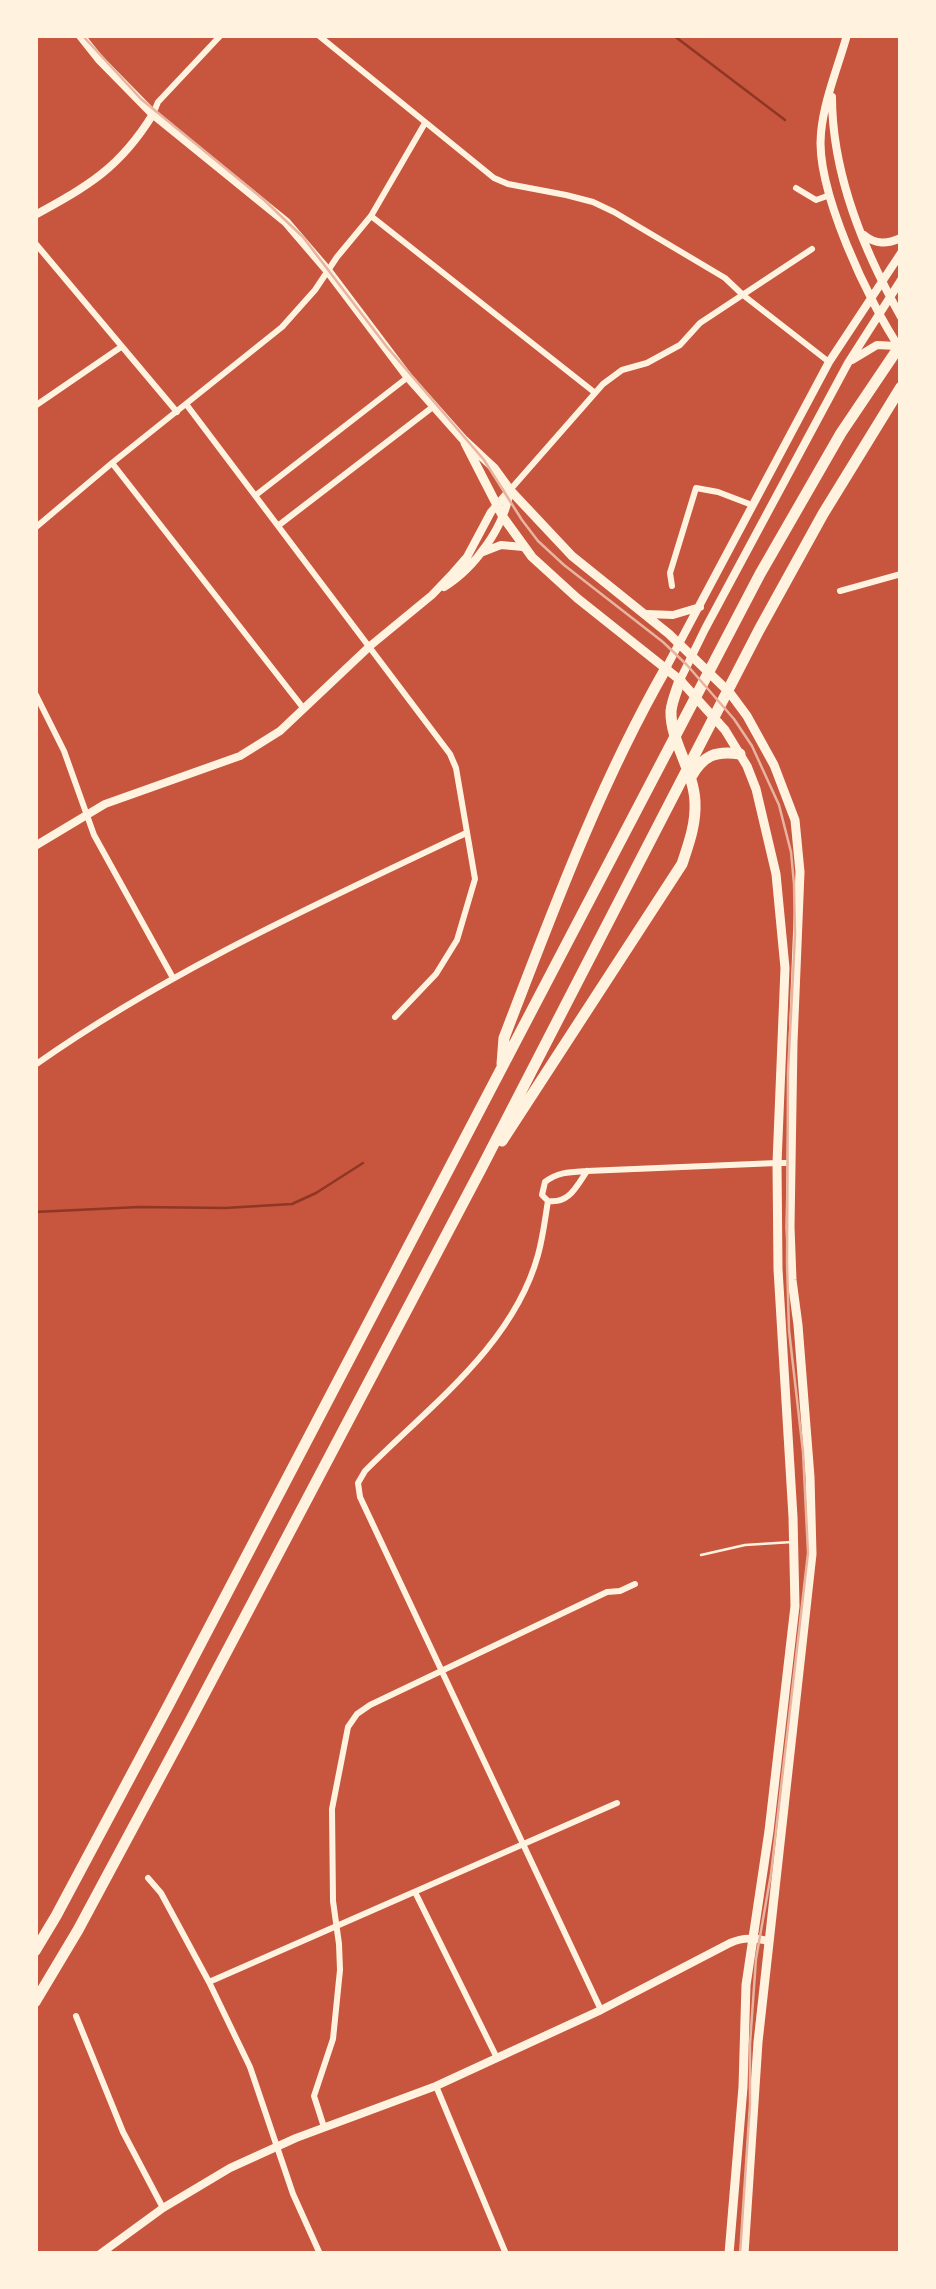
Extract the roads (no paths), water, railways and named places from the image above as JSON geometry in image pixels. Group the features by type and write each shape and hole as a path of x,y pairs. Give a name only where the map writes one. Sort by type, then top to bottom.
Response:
{"highway":[{"path":"35,1952 158,1726 738,616 808,489 900,347"},
{"path":"35,2002 189,1723 759,630 823,514 901,387"},
{"path":"501,1071 504,1038 579,846 621,753 666,668"},
{"path":"481,1169 682,864 695,814 691,777 671,713 680,680"},
{"path":"691,777 698,764 712,754 740,754"}],"main road":[{"path":"80,35 153,114 286,222 408,377 572,556 680,644 730,693 774,765 794,820 800,872 792,1042 790,1228 810,1477 812,1554 758,2042 744,2254"},
{"path":"462,438 496,506 523,547 577,598 680,680 725,730 747,766 762,808 782,914 786,968 777,1163 778,1232 794,1606 769,1831 746,1985 743,2087 729,2254"}],"street":[{"path":"35,215 107,172 143,130 158,102 221,35"},
{"path":"318,35 494,178 594,202 725,278 742,296 829,362"},
{"path":"847,35 820,137 825,180 844,238 871,299 900,347"},
{"path":"832,87 832,113 843,180 860,232 901,318"},
{"path":"35,528 282,327 371,216 426,123"},
{"path":"796,188 816,200 830,195"},
{"path":"371,216 594,392"},
{"path":"860,232 878,243 901,238"},
{"path":"35,243 177,412"},
{"path":"35,846 104,804 240,756 280,732 462,564 496,506 594,392 622,370 647,363 680,345 700,323 812,249"},
{"path":"666,668 829,362 901,253"},
{"path":"680,680 848,363 901,280"},
{"path":"848,363 877,346 900,347"},
{"path":"35,406 121,347"},
{"path":"256,495 408,377"},
{"path":"186,404 370,646 450,754 456,768 475,878 457,940 436,974 395,1017"},
{"path":"279,525 434,406"},
{"path":"112,462 304,710"},
{"path":"672,586 670,573 696,488 752,504"},
{"path":"432,595 451,583 479,555 503,517 510,490"},
{"path":"479,555 501,545 523,547"},
{"path":"840,591 901,574"},
{"path":"644,614 674,615 700,606"},
{"path":"35,694 64,751 94,835 173,978"},
{"path":"35,1064 173,978 466,833"},
{"path":"586,1171 569,1196 559,1202 548,1201 542,1195 545,1182 554,1175 586,1171 790,1163"},
{"path":"548,1201 538,1256 508,1318 458,1382 365,1471 358,1483 360,1497 601,2010"},
{"path":"324,2127 314,2096 333,2039 337,2012 340,1970 332,1901 332,1809 348,1727 370,1705 607,1592 635,1584"},
{"path":"209,1982 617,1803"},
{"path":"148,1878 162,1893 250,2067 293,2194 320,2254"},
{"path":"415,1892 498,2058"},
{"path":"100,2254 163,2208 276,2146 436,2086 601,2010 741,1938 768,1940"},
{"path":"76,2016 123,2132 163,2208"},
{"path":"436,2086 506,2254"}],"lane":[{"path":"702,1555 745,1545 794,1542"}],"waterway":[{"path":"673,35 785,120"},
{"path":"35,1212 292,1204 363,1163"}],"tram line":[{"path":"82,35 141,99 303,237 387,347 484,460 538,541 663,642 734,719 752,746 779,805 791,852 794,884 787,1262 808,1553 771,1874 756,1959 740,2254"}]}
